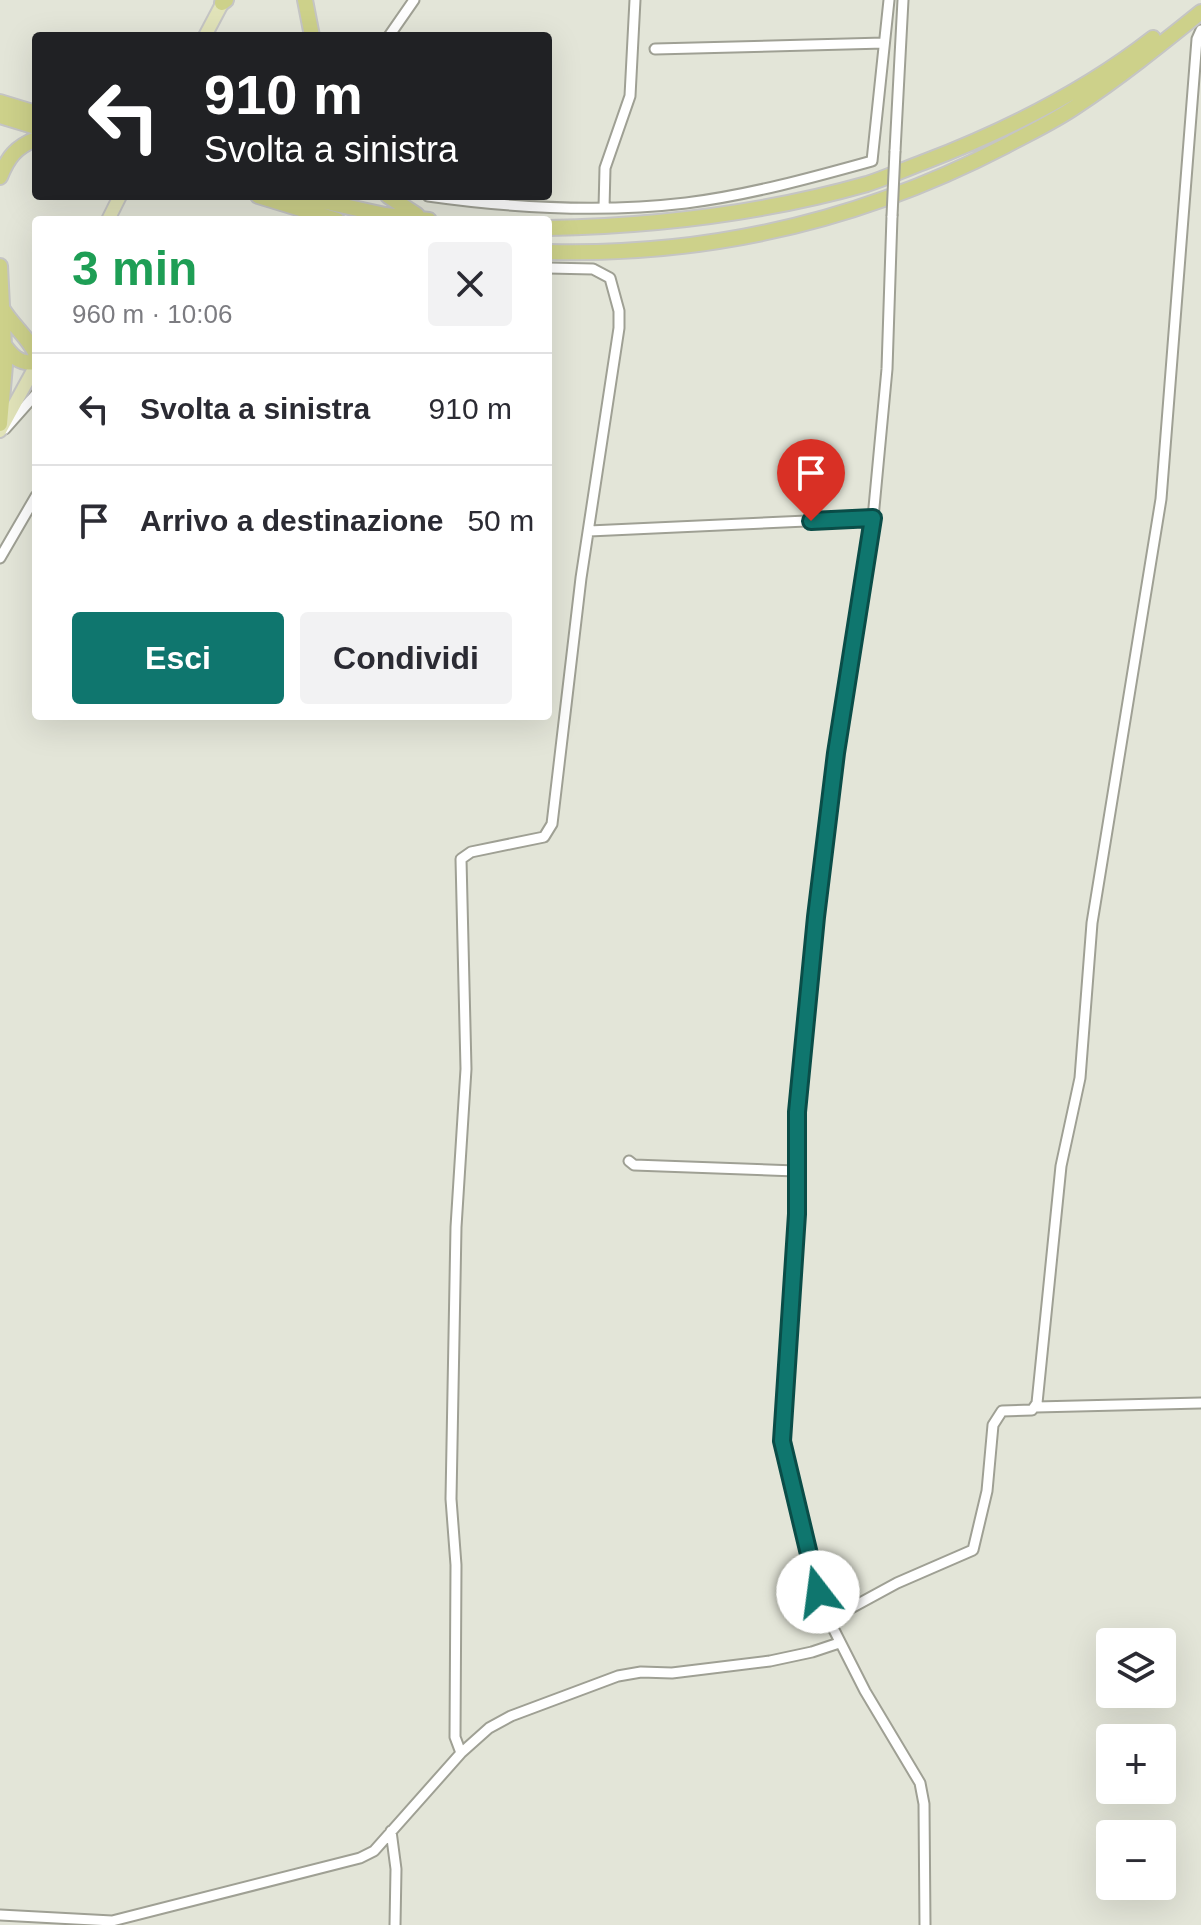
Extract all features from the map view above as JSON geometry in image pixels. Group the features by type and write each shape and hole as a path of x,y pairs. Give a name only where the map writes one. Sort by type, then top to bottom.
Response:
{"highway":[{"path":"552,228 711,216 787,204 869,183 977,142 1069,94 1143,45 1201,1"},
{"path":"304,2 311,32"},
{"path":"552,252 637,252 694,246 798,226 896,196 980,159 1073,109 1201,12"},
{"path":"0,102 32,112"},
{"path":"0,116 32,126"},
{"path":"0,177 11,153 32,141"},
{"path":"271,200 324,216"},
{"path":"317,200 393,216"},
{"path":"394,200 420,216"},
{"path":"0,266 4,393 0,424"},
{"path":"2,308 32,347"},
{"path":"18,329 32,330"},
{"path":"2,341 9,353 20,362 32,363"}],"main road":[{"path":"207,32 224,1"},
{"path":"0,433 32,371"}],"street":[{"path":"392,32 414,0"},
{"path":"604,208 605,168 630,96 635,0"},
{"path":"469,200 604,208 685,203 733,195 872,161 889,0"},
{"path":"903,0 887,369 873,518 838,743 816,917 797,1112 796,1227 782,1441 818,1592 829,1620 839,1643 920,1783 924,1804 925,1925"},
{"path":"1036,1407 1061,1166 1080,1078 1092,923 1161,499 1181,219 1197,39 1201,30"},
{"path":"655,49 884,43"},
{"path":"461,1753 455,1737 456,1565 451,1499 456,1227 466,1069 461,859 471,852 544,837 549,831 619,311 615,288 604,273 593,269 552,268"},
{"path":"0,433 32,398"},
{"path":"0,558 32,503"},
{"path":"589,531 873,518"},
{"path":"629,1161 634,1165 796,1171"},
{"path":"829,1620 897,1583 973,1550 987,1491 993,1425 1002,1411 1032,1410 1036,1407 1201,1403"},
{"path":"0,1915 112,1921 360,1858 374,1851 461,1753 489,1728 511,1716 618,1676 758,1663 839,1643"},
{"path":"391,1831 396,1869 395,1925"}],"route":[{"path":"811,521 873,518 836,753 797,1112 797,1214 782,1441 818,1592"}]}
